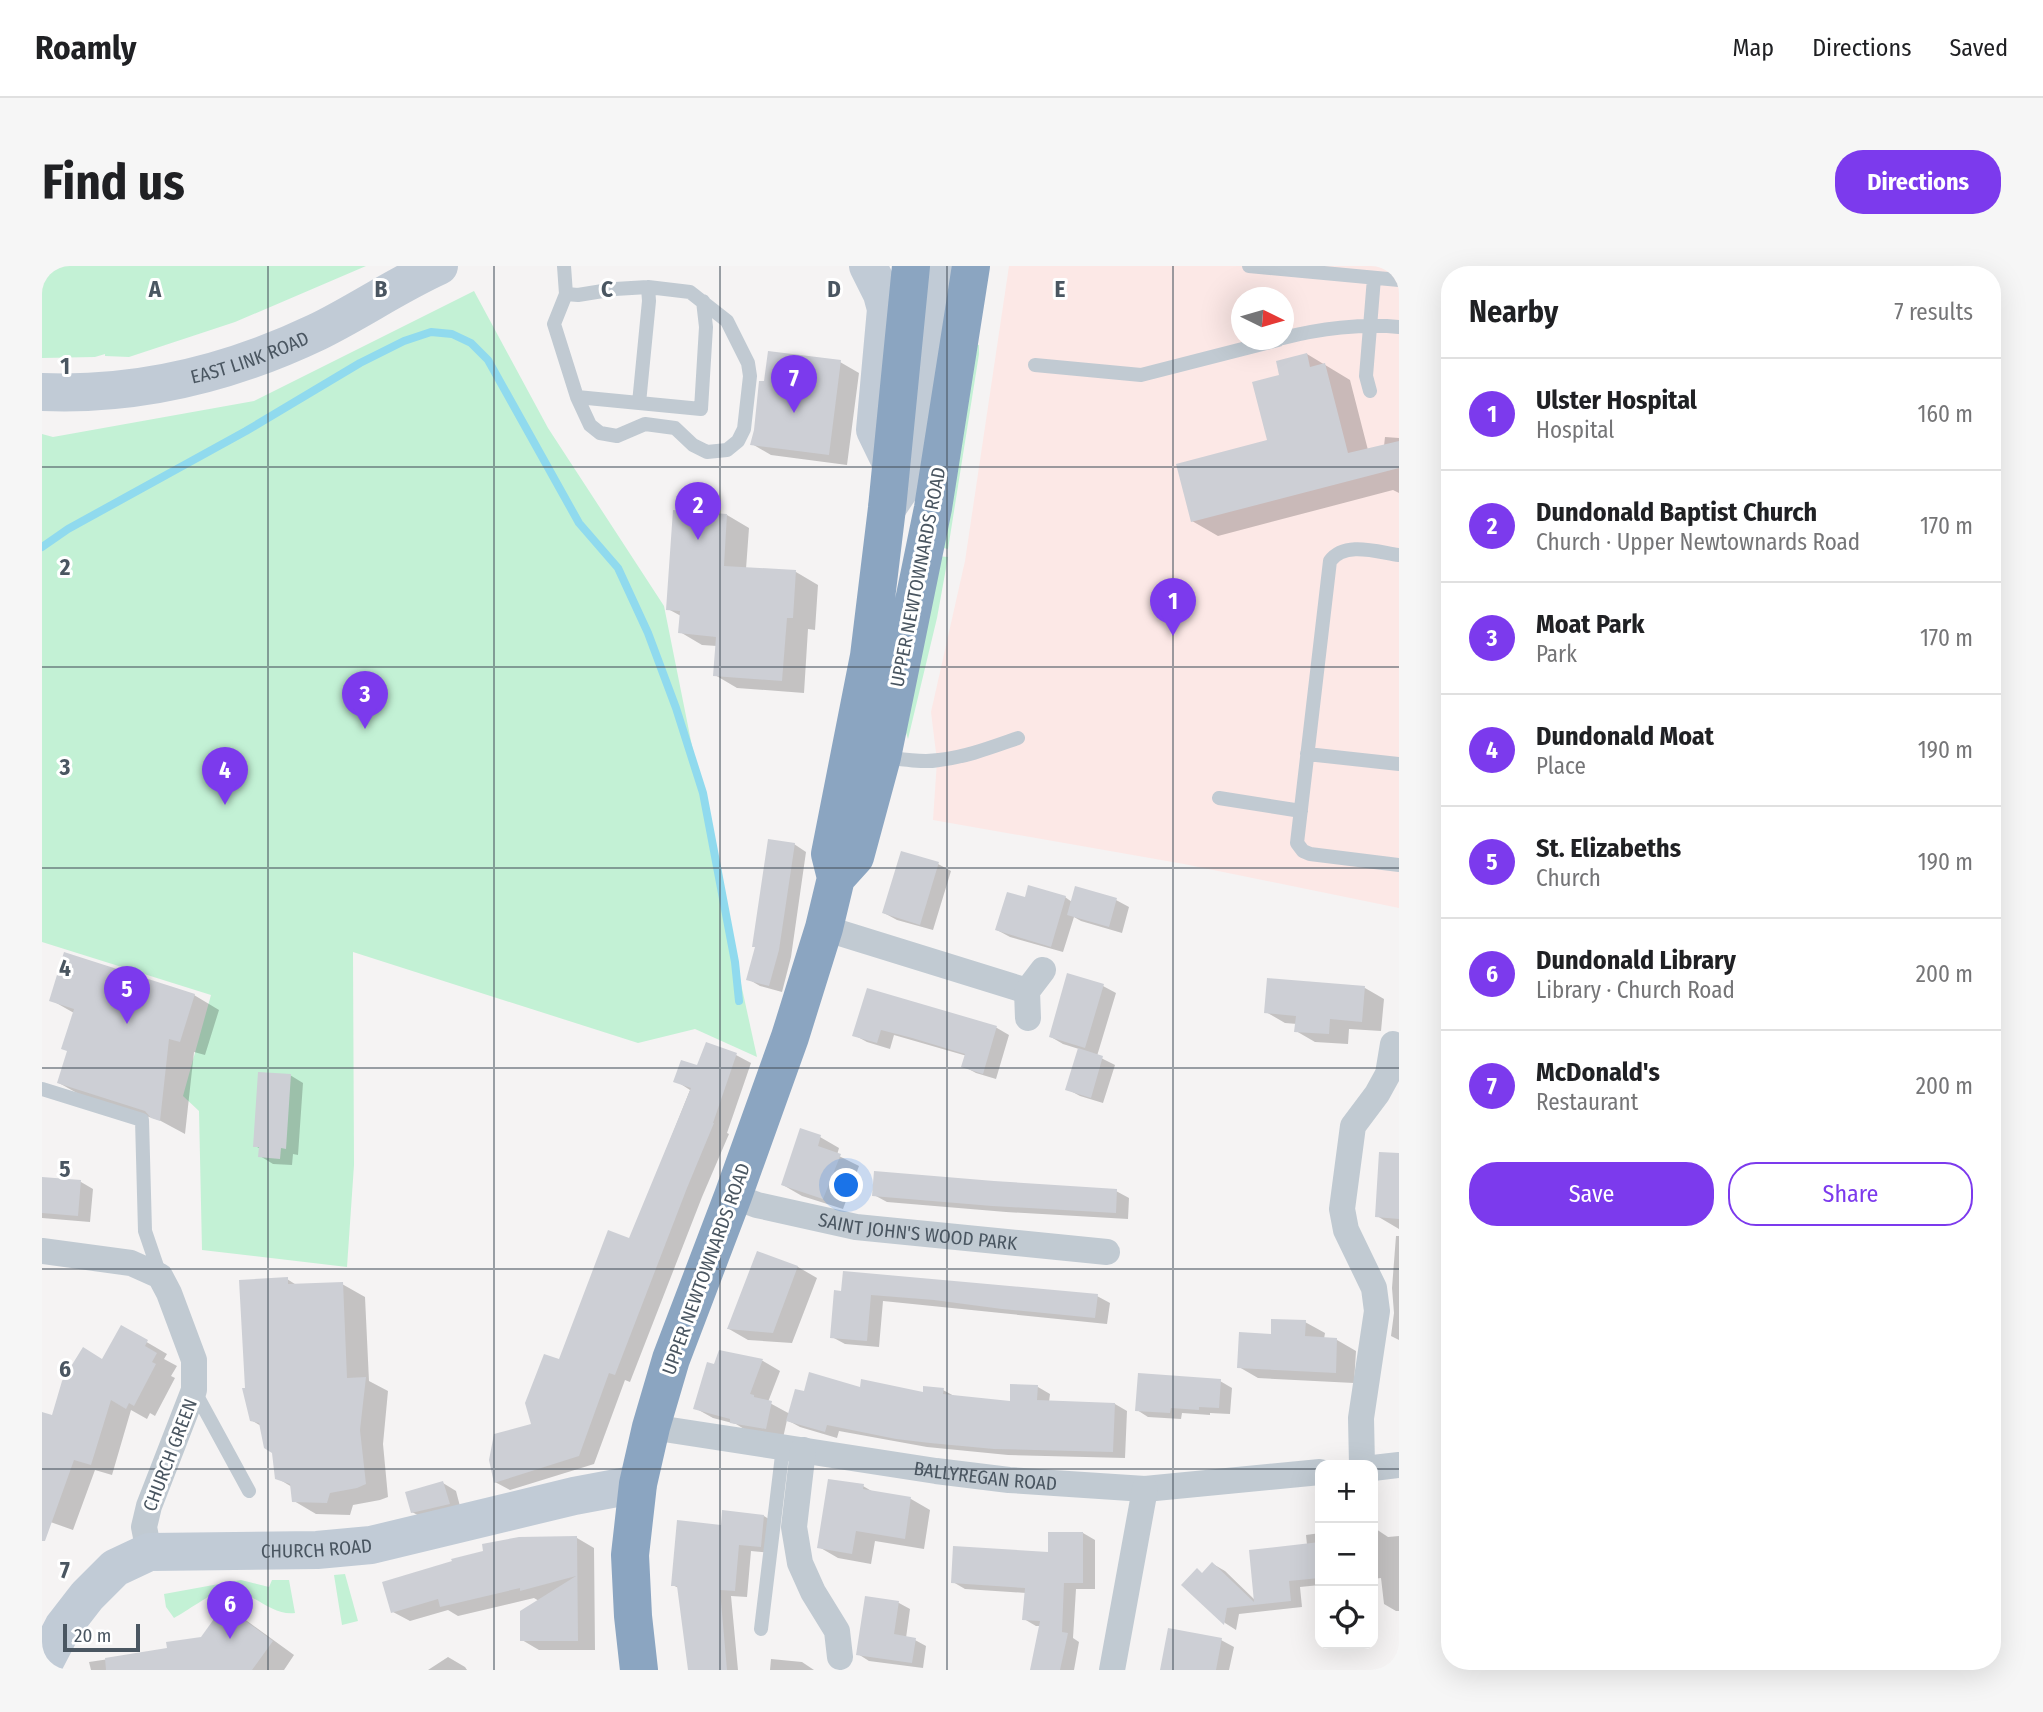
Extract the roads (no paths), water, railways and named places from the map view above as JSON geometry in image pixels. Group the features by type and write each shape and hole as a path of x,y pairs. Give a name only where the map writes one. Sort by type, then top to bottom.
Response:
{"highway":[{"name":"UPPER NEWTOWNARDS ROAD","path":"639,1670 630,1571 638,1484 651,1427 671,1359 790,1037 824,928 836,878 830,855 869,656 911,266"},
{"name":"UPPER NEWTOWNARDS ROAD","path":"836,878 855,857 882,757 933,508 971,266"}],"street":[{"name":"EAST LINK ROAD","path":"42,392 150,387 238,364 316,332 439,266"},
{"path":"868,266 882,294 886,309 875,430 891,463"},
{"path":"887,508 910,474 939,266"},
{"path":"824,928 1027,991"},
{"path":"1028,1018 1027,991 1043,970"},
{"path":"1362,1460 1361,1418 1377,1311 1374,1288 1346,1230 1342,1209 1353,1126 1388,1074 1393,1044"},
{"name":"SAINT JOHN'S WOOD PARK","path":"733,1196 757,1205 856,1227 1107,1252"},
{"path":"42,1251 131,1263 160,1276"},
{"name":"CHURCH GREEN","path":"149,1552 144,1527 149,1506 194,1390 194,1360 160,1276"},
{"name":"BALLYREGAN ROAD","path":"651,1427 1009,1480 1145,1489 1315,1472"},
{"path":"793,1449 794,1527 800,1563 813,1592 837,1631 840,1657"},
{"path":"1378,1467 1399,1465"},
{"name":"CHURCH ROAD","path":"47,1644 87,1596 115,1568 149,1552 317,1550 371,1545 574,1496 638,1484"},
{"path":"1112,1670 1145,1489"}],"lane":[{"path":"564,266 566,294 554,324 577,397 590,425 600,433 617,436 645,424 676,428 693,445 707,452 727,450 738,441 744,429 750,376 748,363 727,321 690,292 648,287 566,294"},
{"path":"1249,266 1299,268 1374,278 1394,275"},
{"path":"1370,391 1366,376 1374,278"},
{"path":"639,403 648,287"},
{"path":"577,397 701,409 706,327 703,301"},
{"path":"1294,336 1370,325 1399,327"},
{"path":"1035,365 1141,375 1239,350"},
{"path":"1399,555 1353,550 1336,554 1330,561 1297,843 1303,851 1310,854 1399,865"},
{"path":"882,757 937,761 1018,738"},
{"path":"1307,754 1399,764"},
{"path":"1219,798 1301,811"},
{"path":"42,1089 142,1120 145,1231 160,1276"},
{"path":"194,1390 249,1491"},
{"path":"761,1629 793,1449"}],"waterway":[{"path":"42,547 68,529 246,431 360,363 404,341 431,332 452,334 471,343 488,360 579,523 618,568 648,633 703,793 735,962 739,1001"}],"place":[{"name":"McDonald's","path":"794,413"},
{"name":"Dundonald Baptist Church","path":"698,540"},
{"name":"Ulster Hospital","path":"1173,636"},
{"name":"Moat Park","path":"365,729"},
{"name":"Dundonald Moat","path":"225,805"},
{"name":"St. Elizabeths","path":"127,1024"},
{"name":"Dundonald Library","path":"230,1639"}]}
